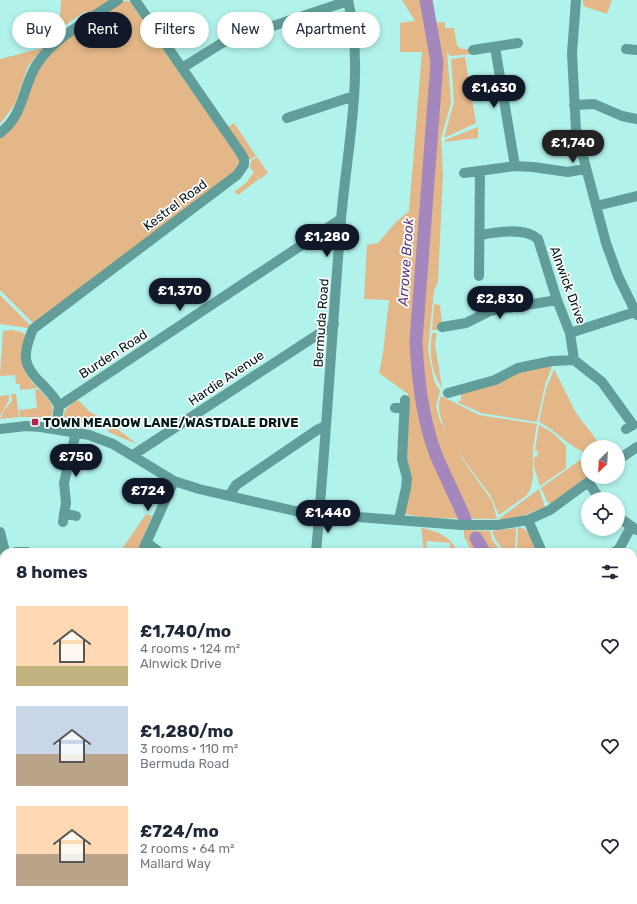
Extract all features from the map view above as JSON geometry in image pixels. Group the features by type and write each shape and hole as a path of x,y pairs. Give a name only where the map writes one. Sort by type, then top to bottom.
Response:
{"street":[{"path":"0,133 18,111 36,65 51,48 118,0"},
{"name":"Kestrel Road","path":"59,406 56,398 34,377 28,367 25,356 26,347 33,329 237,175 244,165 244,159 240,152 135,0"},
{"path":"576,0 572,53 576,130 585,169 606,242 618,276 636,313"},
{"path":"182,68 222,44 348,1"},
{"name":"Bermuda Road","path":"316,548 341,219 354,96 356,52 353,25 348,1"},
{"path":"473,50 518,43"},
{"path":"495,47 515,166"},
{"path":"287,118 354,96"},
{"path":"574,105 594,104 622,116 637,118"},
{"path":"464,173 515,166 568,172 585,169"},
{"path":"479,276 480,172"},
{"path":"596,206 637,196"},
{"name":"Burden Road","path":"59,406 341,219"},
{"name":"Alnwick Drive","path":"480,235 505,232 534,235 538,239 557,300 570,333 636,313"},
{"path":"442,327 466,323 496,310 557,300"},
{"name":"Hardie Avenue","path":"134,455 334,324"},
{"path":"570,333 574,360"},
{"path":"454,394 495,380 518,368 552,361 574,360 602,382 632,425 626,429"},
{"path":"394,408 405,404 402,459 407,478 399,520"},
{"path":"56,429 59,406"},
{"path":"0,429 26,426 76,432 113,444 134,455 174,481 295,511 319,514 461,525 488,525 528,520 550,510 586,484"},
{"path":"230,496 236,485 325,426"},
{"path":"76,432 64,483 66,503 63,517 76,516"},
{"path":"625,455 637,446"},
{"path":"144,548 174,481"},
{"path":"528,520 540,548"},
{"path":"620,548 634,529 625,523"},
{"path":"0,532 4,548"},
{"path":"146,542 154,548"}],"shaded area":[{"path":"61,0 108,0 109,2 94,12 74,12 74,19 66,25 66,12 60,12"},
{"path":"402,0 432,0 436,23 445,22 445,28 454,28 457,46 462,49 470,49 471,54 450,56 447,51 451,103 441,138 443,174 438,282 434,290 428,349 434,381 440,391 436,407 440,421 463,460 492,501 497,519 425,518 405,514 408,394 379,373 383,353 389,300 364,299 367,245 378,243 396,222 409,211 422,52 400,52 400,23 415,21"},
{"path":"583,0 612,0 607,14 583,6"},
{"path":"122,1 129,1 140,16 140,48 162,48 239,159 239,169 34,324 0,290 0,138 13,125 36,73 54,48 66,48 66,39 74,34 74,48 132,48 132,12 106,12"},
{"path":"43,48 28,66 15,104 0,124 0,59"},
{"path":"465,57 476,123 444,138 454,102 451,59"},
{"path":"234,123 256,156 250,160 228,127"},
{"path":"478,127 478,138 445,142 445,140"},
{"path":"257,157 268,173 260,179 250,168 251,161"},
{"path":"254,172 259,179 238,195 234,192 247,182"},
{"path":"0,295 30,325 27,328 0,324"},
{"path":"434,304 440,305 442,323 439,325 438,330 432,330"},
{"path":"12,330 22,332 26,336 23,358 25,370 32,382 38,388 20,390 20,384 16,384 15,375 0,376 3,331"},
{"path":"432,333 437,333 435,344 442,388 433,368 431,355"},
{"path":"552,366 545,385 537,422 481,413 457,402 461,400 461,394 522,370"},
{"path":"554,369 576,413 597,440 581,440 581,451 539,422 546,389"},
{"path":"39,389 52,405 53,412 51,417 20,417 19,410 37,408 35,390"},
{"path":"11,394 16,394 19,417 0,419 4,410 12,401"},
{"path":"9,395 9,400 0,416 0,396"},
{"path":"441,396 479,415 537,424 533,448 533,477 531,487 527,495 499,515 490,495 447,434 441,420 439,407"},
{"path":"78,400 90,412 105,420 99,428 64,417 66,409"},
{"path":"112,425 137,444 108,432"},
{"path":"539,425 553,433 566,446 566,468 540,486 534,467 534,457 537,457 538,452 535,450"},
{"path":"580,460 581,482 551,504 548,503 541,488"},
{"path":"539,489 545,507 520,517 500,521 500,518"},
{"path":"146,514 152,516 139,548 123,548"},
{"path":"518,527 523,528 529,533 536,548 517,548"},
{"path":"421,528 432,530 443,535 452,542 455,548 450,548 450,543 427,541 426,548 424,548"},
{"path":"516,528 515,548 502,548 495,539 492,531"},
{"path":"464,530 490,531 492,540 499,548 470,548 464,536"}],"waterway":[{"name":"Arrowe Brook","path":"426,0 437,62 416,341 417,355 424,413 431,441 465,519"},
{"name":"Arrowe Brook","path":"476,538 482,548"}],"place":[{"name":"TOWN MEADOW LANE/WASTDALE DRIVE","path":"35,422"}]}
